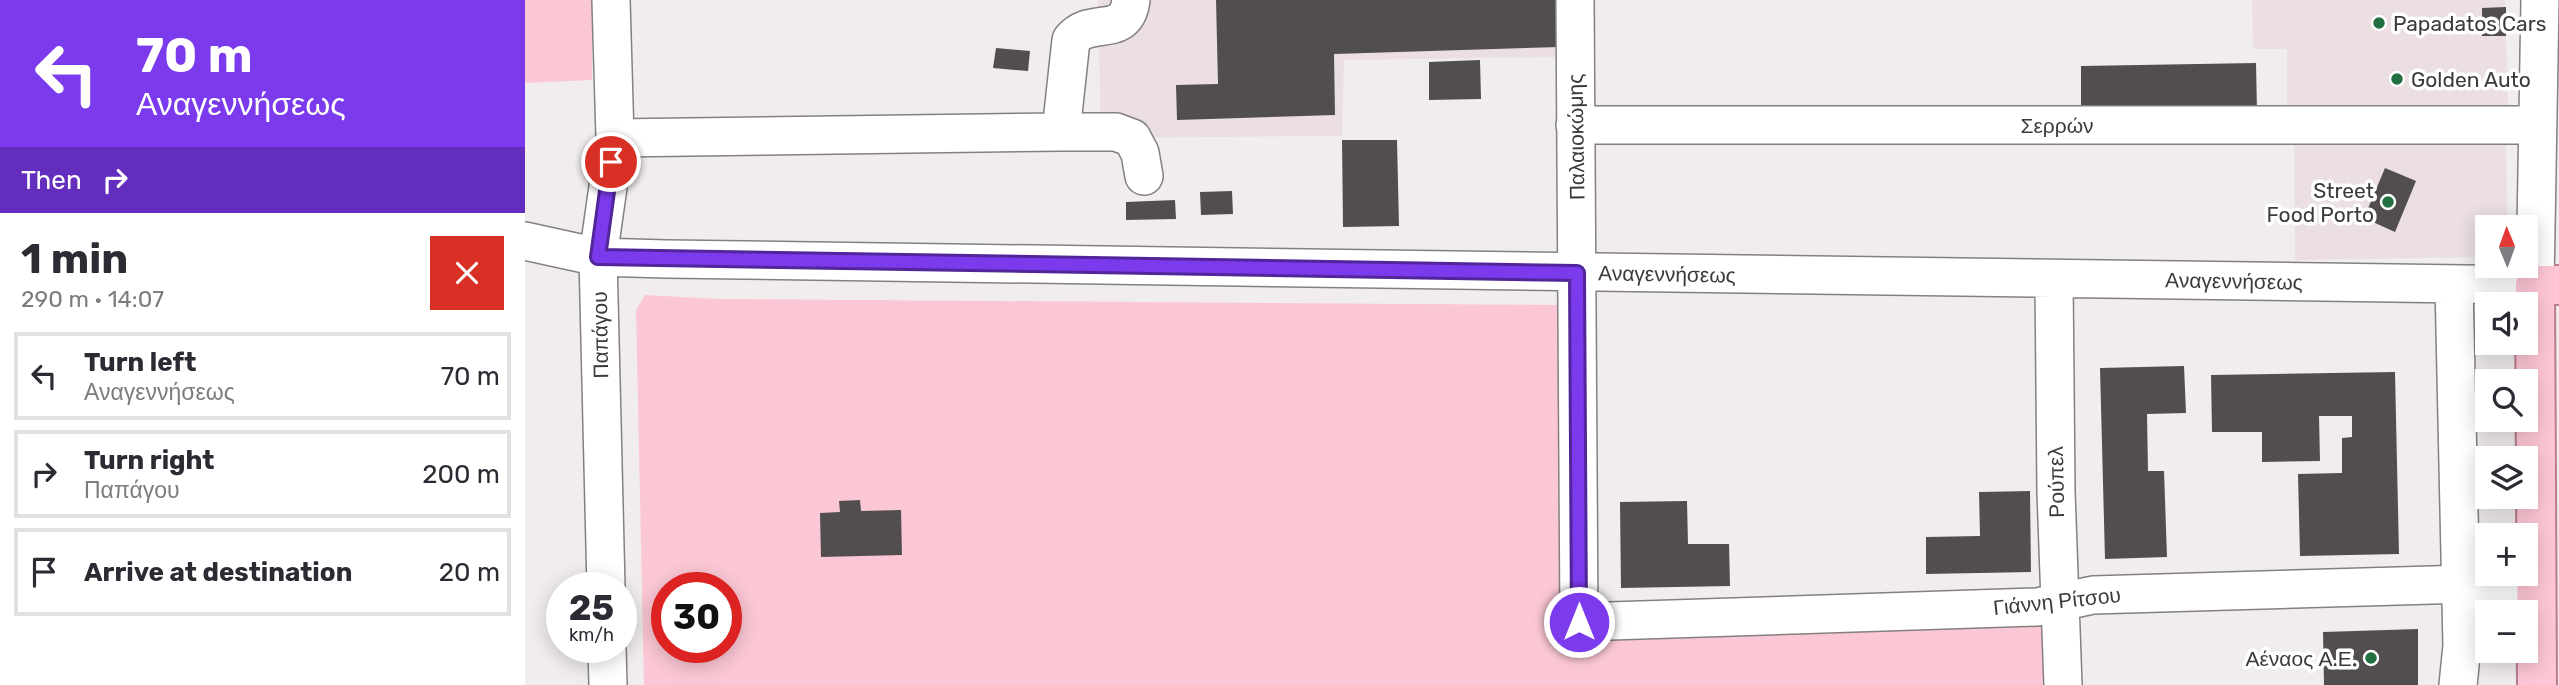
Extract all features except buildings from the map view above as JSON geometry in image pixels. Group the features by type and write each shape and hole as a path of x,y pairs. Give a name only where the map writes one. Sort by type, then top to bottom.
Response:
{"main road":[{"path":"2537,523 2547,285"},
{"path":"2535,586 2544,663"}],"street":[{"name":"Παπάγου","path":"606,572 598,257 615,138 611,0"},
{"path":"1061,132 1071,40 1084,28 1115,25 1123,20 1129,12 1131,0"},
{"name":"Παλαιοκώμης","path":"1575,0 1579,622"},
{"path":"2540,0 2549,62 2538,125 2547,285"},
{"name":"Σερρών","path":"1575,125 2538,125"},
{"path":"615,138 1116,132 1132,138 1140,153 1144,176"},
{"name":"Αναγεννήσεως","path":"525,241 598,257 2547,285"},
{"name":"Ρούπελ","path":"2054,279 2056,492 2063,685"},
{"path":"2453,284 2462,646 2458,685"},
{"name":"Γιάννη Ρίτσου","path":"1579,622 2037,607 2093,595 2475,584"},
{"path":"607,663 608,685"}],"shaded area":[{"path":"525,0 592,0 592,80 525,83"},
{"path":"1098,0 1566,0 1567,57 1344,60 1342,136 1101,138"},
{"path":"2252,0 2505,0 2508,109 2287,112 2287,49 2253,49"},
{"path":"2506,137 2507,215 2475,215 2475,257 2295,260 2294,140"},
{"path":"645,295 719,299 1562,305 1568,636 2043,624 2044,685 644,685 636,310"}],"place":[{"name":"Papadatos Cars","path":"2379,23"},
{"name":"Golden Auto","path":"2397,79"},
{"name":"Street Food Porto","path":"2388,202"},
{"name":"Αέναος Α.Ε.","path":"2371,658"}],"route":[{"path":"611,162 598,257 1577,273 1579,622"}]}
